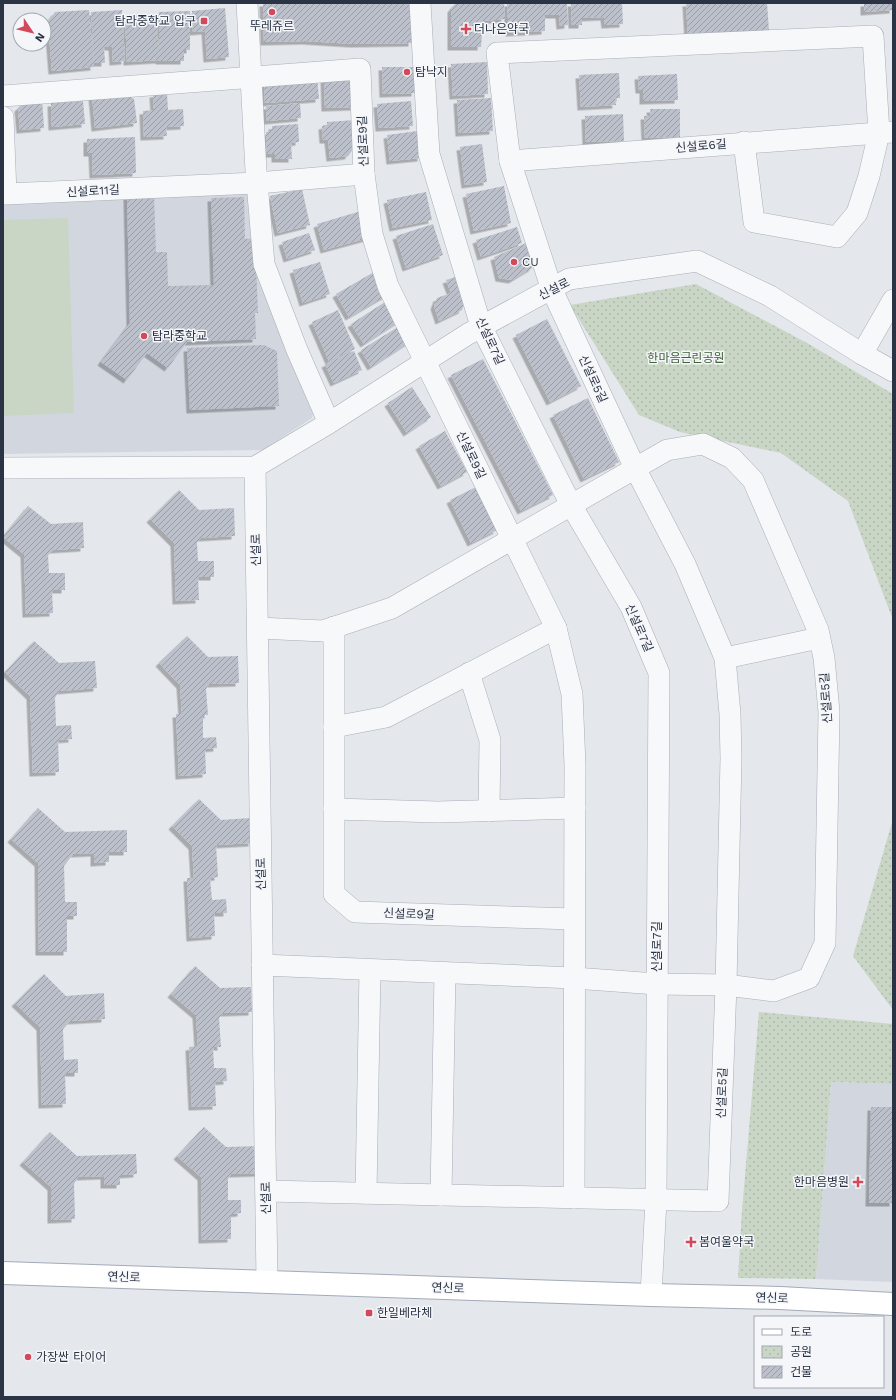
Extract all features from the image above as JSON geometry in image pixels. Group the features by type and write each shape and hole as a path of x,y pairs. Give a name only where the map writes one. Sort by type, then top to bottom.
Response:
{"main road":[{"name":"연신로","path":"3,1273 780,1298 893,1304"}],"street":[{"path":"247,3 256,171 264,264 297,350 329,423"},
{"name":"신설로7길","path":"420,3 429,154 481,326 571,505 632,607 659,673 656,1200 651,1295"},
{"name":"신설로5길","path":"656,1200 718,1201 726,985 731,758 730,714 725,658 685,564 635,468 552,290 510,161 498,53 873,36 886,132"},
{"name":"신설로9길","path":"3,96 360,69 364,174 372,234 388,286 556,628 572,694 575,765 574,1198"},
{"name":"신설로11길","path":"3,117 6,194 257,183"},
{"path":"744,142 754,222 837,237 857,212 886,132"},
{"name":"신설로6길","path":"510,161 886,132"},
{"path":"257,183 364,174"},
{"name":"신설로","path":"267,1281 255,467 329,423 481,326 552,290 569,279 697,262 770,296 862,354 893,371"},
{"path":"862,354 893,300"},
{"name":"신설로5길","path":"635,468 667,450 703,444 732,458 753,480 818,630 824,658 829,712 825,943 809,978 774,991 726,985"},
{"path":"3,468 255,467"},
{"path":"258,628 324,631 392,608 635,468"},
{"name":"신설로9길","path":"334,627 334,894 355,912 574,919"},
{"path":"334,727 386,717 556,628"},
{"path":"725,658 819,638"},
{"path":"469,673 490,740 489,811"},
{"path":"334,809 438,812 575,808"},
{"path":"262,965 574,978 657,984 726,985"},
{"path":"366,1193 370,970"},
{"path":"441,1195 445,973"},
{"path":"266,1191 656,1200"}],"shaded area":[{"name":"탐라중학교","path":"252,188 314,410 312,418 263,450 3,454 3,200"},
{"name":"한마음병원","path":"831,1082 893,1084 893,1282 816,1279"}],"green space":[{"path":"68,218 74,413 3,416 3,220"},
{"name":"한마음근린공원","path":"696,284 807,343 893,394 893,620 848,501 781,453 680,432 639,415 570,305"},
{"path":"893,819 893,1010 853,956"},
{"path":"759,1012 893,1024 893,1084 831,1082 816,1279 738,1278 742,1211"}],"building":[{"path":"263,3 412,3 412,43 354,44 305,41 264,42"},
{"path":"456,3 504,3 505,19 483,21 481,47 451,47 451,9"},
{"path":"507,3 567,3 568,25 560,26 559,15 545,15 545,31 509,33"},
{"path":"571,3 622,3 623,24 605,25 604,17 582,18 582,25 572,25"},
{"path":"686,3 767,3 769,31 688,37"},
{"path":"864,3 893,3 893,10 864,12"},
{"path":"225,8 229,57 207,59 205,31 193,32 192,11"},
{"path":"89,10 94,67 52,71 50,52 52,52 52,16 55,12"},
{"path":"122,10 125,61 113,62 112,47 104,47 105,63 94,63 91,12"},
{"path":"190,11 190,50 184,50 184,61 159,61 159,12"},
{"path":"157,15 159,60 127,62 125,16"},
{"path":"487,62 488,94 453,96 451,64"},
{"path":"382,67 415,67 415,93 383,94"},
{"path":"619,73 620,98 615,98 616,105 581,107 579,75"},
{"path":"345,74 353,85 354,107 325,108 324,76"},
{"path":"677,74 678,100 643,101 643,90 639,90 638,76"},
{"path":"317,76 319,99 265,103 264,80"},
{"path":"122,92 134,99 137,123 95,128 92,95"},
{"path":"167,93 168,110 183,109 184,126 166,127 167,136 144,137 143,111 154,110 153,94"},
{"path":"491,98 493,131 459,133 457,100"},
{"path":"42,99 44,128 20,130 18,108 28,100"},
{"path":"83,101 85,124 52,127 51,103"},
{"path":"411,101 413,126 379,128 377,104"},
{"path":"300,103 301,118 267,121 266,106"},
{"path":"650,109 680,109 680,137 645,138 644,116 651,116"},
{"path":"623,114 624,141 586,142 585,116"},
{"path":"355,120 357,144 348,156 330,158 328,140 323,140 322,126 327,125 327,122"},
{"path":"298,124 299,142 291,143 292,159 275,159 275,154 267,154 266,132 272,131 272,126"},
{"path":"418,131 421,158 390,161 387,135"},
{"path":"135,137 136,173 93,175 92,153 87,153 87,139"},
{"path":"482,144 487,182 465,185 460,147"},
{"path":"504,186 511,223 474,231 466,194"},
{"path":"302,189 310,225 278,233 270,196"},
{"path":"426,192 432,220 393,228 387,200"},
{"path":"154,195 156,252 167,252 168,286 214,285 211,198 244,197 245,239 255,238 258,313 255,313 256,339 187,342 168,368 147,353 127,380 101,362 130,323 127,196"},
{"path":"361,211 368,238 324,250 317,224"},
{"path":"433,224 443,255 406,268 396,236"},
{"path":"517,227 522,243 481,257 476,240"},
{"path":"309,233 315,250 287,259 282,242"},
{"path":"526,243 535,263 532,268 512,280 499,278 494,257"},
{"path":"320,262 330,294 303,303 293,270"},
{"path":"374,272 387,295 349,317 336,294"},
{"path":"459,276 466,298 462,310 439,321 434,306 437,298 451,293 446,280"},
{"path":"388,300 401,320 364,344 351,324"},
{"path":"338,310 355,349 329,361 312,322"},
{"path":"547,319 581,386 550,402 516,335"},
{"path":"401,325 411,341 371,367 361,350"},
{"path":"264,345 277,351 279,406 190,410 187,348"},
{"path":"354,351 362,370 334,383 325,364"},
{"path":"483,359 553,495 521,511 451,375"},
{"path":"412,387 431,417 407,433 388,403"},
{"path":"588,398 619,462 584,479 553,415"},
{"path":"445,431 467,472 441,486 419,446"},
{"path":"476,487 497,530 471,543 450,500"},
{"path":"179,490 199,510 234,508 235,536 201,538 197,542 198,561 214,561 214,577 198,577 199,600 176,601 174,543 150,519"},
{"path":"28,506 51,524 83,522 84,548 53,550 48,555 49,573 65,573 65,590 52,590 53,613 26,614 24,554 3,537"},
{"path":"187,636 208,657 238,656 239,683 209,684 206,689 208,715 203,715 203,738 216,737 217,748 205,749 206,774 179,776 176,714 182,714 180,685 159,663"},
{"path":"34,641 59,663 95,661 97,688 59,691 55,698 56,726 71,725 72,739 58,740 59,772 33,773 30,696 5,672"},
{"path":"199,799 221,820 250,818 252,843 216,845 218,877 210,878 212,900 226,899 227,913 214,913 215,936 190,938 187,878 194,878 192,846 172,826"},
{"path":"38,808 65,832 127,830 127,852 109,852 109,862 94,863 94,853 73,854 64,866 65,902 77,902 77,916 67,916 67,952 39,952 38,863 11,839"},
{"path":"195,966 220,988 251,987 252,1012 223,1013 219,1018 221,1047 213,1047 214,1068 226,1068 227,1081 215,1082 216,1106 192,1107 189,1047 198,1046 196,1015 171,994"},
{"path":"44,974 66,996 104,993 105,1019 70,1021 63,1029 64,1060 78,1059 78,1073 65,1073 66,1104 42,1105 40,1027 15,1003"},
{"path":"871,1107 893,1107 893,1203 869,1203"},
{"path":"204,1127 226,1147 260,1146 261,1173 231,1174 228,1179 228,1200 241,1200 241,1213 231,1214 231,1239 202,1240 201,1177 177,1156"},
{"path":"50,1132 77,1156 136,1154 137,1174 120,1175 120,1185 104,1185 104,1176 78,1177 74,1184 75,1219 51,1220 51,1187 23,1162"}],"place":[{"name":"뚜레쥬르","path":"272,12"},
{"name":"탐라중학교 입구","path":"204,21"},
{"name":"더나은약국","path":"466,29"},
{"name":"탐낙지","path":"407,72"},
{"name":"CU","path":"514,262"},
{"name":"탐라중학교","path":"144,336"},
{"name":"한마음병원","path":"858,1182"},
{"name":"봄여울약국","path":"691,1242"},
{"name":"한일베라체","path":"369,1313"},
{"name":"가장싼 타이어","path":"28,1357"}]}
